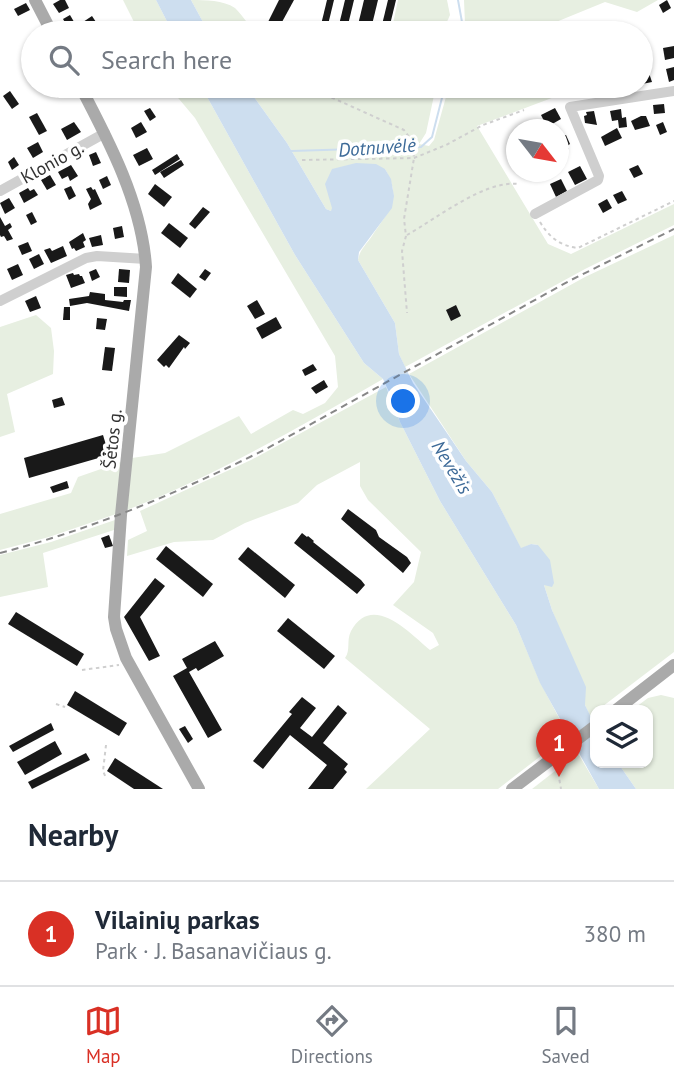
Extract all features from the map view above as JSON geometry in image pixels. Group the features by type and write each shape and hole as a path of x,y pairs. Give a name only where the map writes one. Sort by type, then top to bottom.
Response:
{"main road":[{"path":"35,0 46,21"},
{"name":"Šėtos g.","path":"86,98 105,133 139,226 146,260 121,515 114,617 126,658 199,789"},
{"path":"623,705 674,666"},
{"path":"512,789 590,730"}],"street":[{"path":"653,94 674,91"},
{"path":"535,214 599,177 570,107 628,98"},
{"name":"Klonio g.","path":"0,191 105,133"},
{"path":"0,301 86,258 97,256 146,260"}],"path":[{"path":"333,98 404,130 412,141 414,158 404,219 407,236 402,251 407,313"},
{"path":"302,160 414,158 483,125 524,110"},
{"path":"407,236 484,189 505,183 518,184"},
{"path":"535,214 550,237 562,244 578,248 674,201"},
{"path":"82,670 120,665"},
{"path":"56,704 65,707"},
{"path":"106,746 103,771 106,778"},
{"path":"554,789 561,788 555,756"}],"shaded area":[{"path":"123,0 156,0 167,21 134,21"},
{"path":"191,0 225,3 235,8 246,21 202,21"},
{"path":"398,0 447,0 450,15 447,21 394,21"},
{"path":"464,0 658,0 637,12 605,2 558,21 465,21"},
{"path":"178,98 208,98 295,255 364,363 383,379 225,466 127,510 132,458 165,453 239,416 251,434 293,410 303,414 325,403 338,387 335,356 195,118"},
{"path":"255,98 433,98 426,133 419,144 429,146 434,140 446,98 552,98 477,126 506,174 506,182 511,182 548,244 571,254 674,204 674,225 585,269 405,367 399,354 395,323 358,260 391,205 393,189 385,169 331,211 326,209 287,143"},
{"path":"674,235 674,652 604,705 590,705 590,716 585,705 585,694 544,585 538,545 531,544 521,549 492,492 466,461 409,374 585,277"},
{"path":"36,315 51,328 53,374 7,394 15,432 0,437 0,327"},
{"path":"386,387 400,422 440,501 516,625 540,682 568,735 498,789 366,789 430,729 345,658 351,631 360,620 369,615 380,615 402,626 430,650 439,645 433,633 393,605 414,582 421,552 368,500 360,486 360,462 317,485 298,503 245,523 213,540 174,542 127,556 128,540 147,531 140,511 251,460"},
{"path":"124,461 116,514 49,537 0,550 0,514 71,493 78,477"},
{"path":"115,520 114,530 43,553 48,587 0,597 0,555 51,542"},
{"path":"661,695 674,698 674,789 636,789 621,768 653,768 653,705 639,705 648,698"},
{"path":"576,750 599,789 532,789 564,764 562,761"}],"water":[{"path":"156,0 191,0 202,21 167,21"},
{"name":"Nevėžis","path":"208,98 255,98 287,143 326,209 331,211 332,208 325,184 332,169 356,163 376,164 385,169 391,179 394,196 392,208 359,252 358,260 395,323 399,354 413,383 466,461 492,492 521,548 531,544 538,545 550,560 554,583 552,587 544,585 552,610 586,687 585,705 590,715 590,768 621,768 636,789 599,789 540,683 516,625 440,501 400,422 383,379 364,363 295,255"}],"building":[{"path":"65,0 69,8 59,13 53,4"},
{"path":"279,0 294,0 283,21 268,21"},
{"path":"327,0 334,0 329,21 322,21"},
{"path":"345,0 354,0 349,21 340,21"},
{"path":"364,0 378,0 373,21 359,21"},
{"path":"388,0 396,0 391,21 383,21"},
{"path":"667,0 671,8 663,13 659,5"},
{"path":"26,3 30,10 18,16 14,9"},
{"path":"70,15 74,21 64,21 63,19"},
{"path":"674,46 674,58 665,60 663,48"},
{"path":"674,67 674,80 669,82 666,69"},
{"path":"10,91 19,104 12,109 3,96"},
{"path":"664,104 665,113 654,114 653,105"},
{"path":"150,108 156,117 150,121 144,111"},
{"path":"555,108 561,119 543,119 541,115"},
{"path":"621,109 622,118 626,117 627,127 619,128 618,120 612,121 610,111"},
{"path":"594,111 597,125 585,123 586,112"},
{"path":"37,113 47,131 39,135 29,117"},
{"path":"646,116 650,126 635,130 631,121"},
{"path":"74,122 81,132 67,140 61,129"},
{"path":"141,122 147,132 136,138 131,128"},
{"path":"663,122 667,132 660,135 656,125"},
{"path":"617,128 622,138 605,146 601,137"},
{"path":"38,142 43,152 33,158 27,148"},
{"path":"147,148 153,159 139,166 133,155"},
{"path":"96,152 101,163 93,166 89,155"},
{"path":"177,154 180,159 155,175 152,170"},
{"path":"14,157 19,165 12,170 8,162"},
{"path":"181,160 184,165 164,178 160,172"},
{"path":"71,165 78,176 70,181 68,176 62,179 58,172"},
{"path":"638,165 643,174 634,178 629,169"},
{"path":"580,166 587,179 575,185 569,172"},
{"path":"50,175 56,185 47,190 41,180"},
{"path":"107,176 111,185 103,189 99,180"},
{"path":"562,182 567,191 556,197 550,184"},
{"path":"155,184 172,197 164,207 148,194"},
{"path":"71,186 76,196 69,200 64,189"},
{"path":"28,188 30,191 34,189 38,195 24,203 19,193"},
{"path":"86,189 95,189 102,204 90,210 88,204 91,199"},
{"path":"622,191 627,200 618,204 613,195"},
{"path":"9,198 15,208 5,214 0,203"},
{"path":"607,199 612,208 603,213 598,204"},
{"path":"203,207 210,212 195,229 189,224"},
{"path":"32,212 37,222 31,225 26,215"},
{"path":"0,217 5,226 10,223 12,227 8,230 13,239 7,241 4,236 1,237"},
{"path":"169,223 188,238 180,248 161,233"},
{"path":"122,226 124,237 115,239 113,228"},
{"path":"83,233 85,247 76,251 72,249 69,242"},
{"path":"101,235 103,245 92,247 89,238"},
{"path":"28,242 32,251 22,255 18,246"},
{"path":"63,246 67,256 51,263 44,250 50,248 52,251"},
{"path":"39,254 44,264 34,269 29,259"},
{"path":"18,264 23,275 12,280 7,269"},
{"path":"96,269 100,277 92,281 89,272"},
{"path":"119,269 130,270 129,283 118,282"},
{"path":"205,269 211,273 205,281 199,277"},
{"path":"73,273 82,276 85,283 71,288 66,275"},
{"path":"178,273 197,289 190,298 171,283"},
{"path":"114,287 127,287 127,297 114,296"},
{"path":"90,292 105,294 105,300 131,300 129,311 87,303 70,306 69,299 89,296"},
{"path":"36,296 41,308 30,312 25,301"},
{"path":"257,300 265,314 255,319 247,306"},
{"path":"456,305 461,316 451,321 446,310"},
{"path":"64,307 70,307 70,320 63,320"},
{"path":"276,317 282,328 262,339 256,328"},
{"path":"97,318 107,319 105,330 96,329"},
{"path":"179,335 190,343 169,368 166,365 164,367 157,360"},
{"path":"105,347 115,348 112,371 102,370"},
{"path":"313,364 317,370 305,376 302,370"},
{"path":"324,380 328,387 316,394 311,388"},
{"path":"62,397 65,405 54,408 52,400"},
{"path":"103,435 109,455 29,478 24,458"},
{"path":"67,481 69,488 53,493 50,487"},
{"path":"348,509 376,530 379,537 407,557 411,563 403,573 341,519"},
{"path":"302,533 361,580 365,585 357,594 294,543"},
{"path":"109,535 113,546 105,548 101,538"},
{"path":"166,546 213,584 203,597 156,559"},
{"path":"248,547 295,585 285,598 238,559"},
{"path":"155,578 165,586 140,617 160,656 149,661 124,617"},
{"path":"16,612 84,654 77,666 8,624"},
{"path":"288,618 335,656 324,669 277,631"},
{"path":"215,641 224,656 198,671 196,668 189,672 222,730 208,738 173,676 187,668 182,659"},
{"path":"75,691 127,723 119,736 67,705"},
{"path":"302,697 316,708 300,728 312,737 338,705 347,713 323,743 348,764 344,769 347,772 333,789 308,789 327,765 290,735 263,769 253,761 292,714 289,712"},
{"path":"51,723 54,730 13,752 9,746"},
{"path":"185,726 193,739 188,743 179,729"},
{"path":"55,741 62,754 25,775 17,762"},
{"path":"86,753 90,760 32,789 28,782"},
{"path":"115,758 163,789 134,789 107,771"}],"waterway":[{"name":"Dotnuvėlė","path":"458,0 462,21"},
{"name":"Dotnuvėlė","path":"291,151 421,147 432,137 442,98"}],"railway":[{"path":"0,553 102,521 234,465 571,280 674,229"}],"place":[{"name":"Vilainių parkas","path":"559,777"}]}
